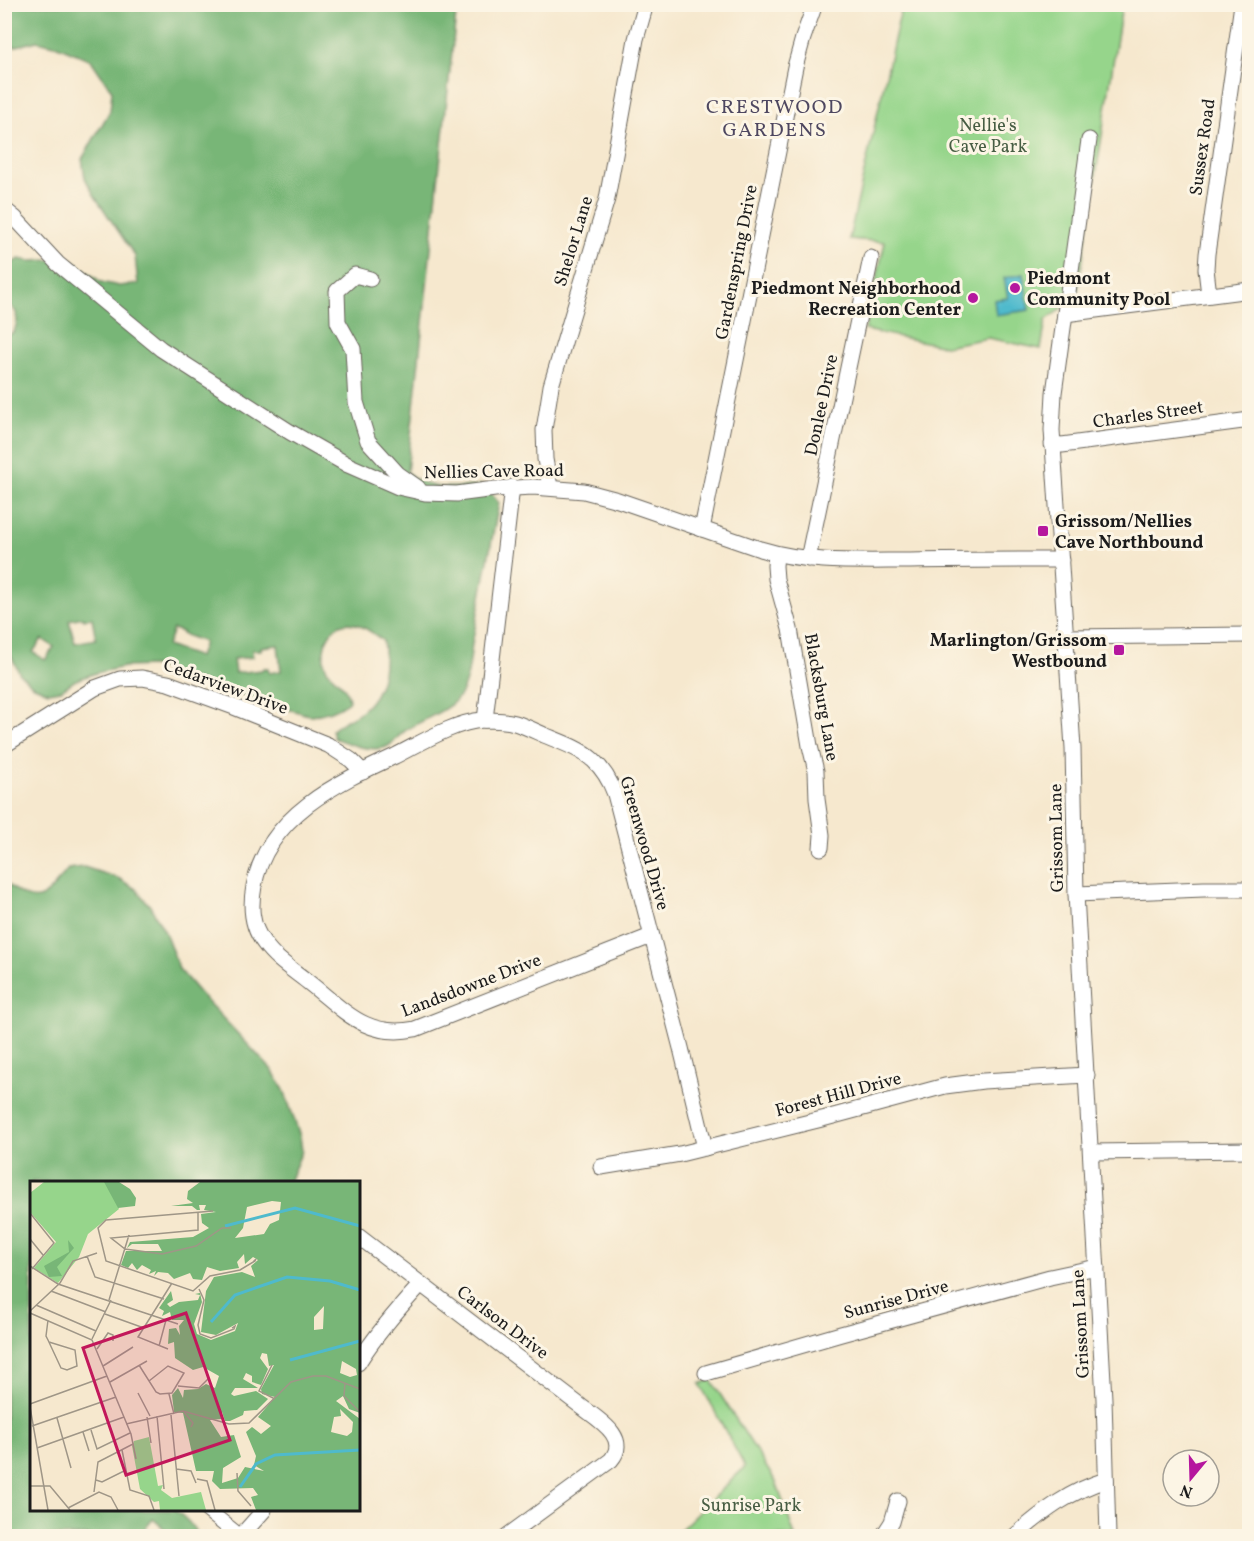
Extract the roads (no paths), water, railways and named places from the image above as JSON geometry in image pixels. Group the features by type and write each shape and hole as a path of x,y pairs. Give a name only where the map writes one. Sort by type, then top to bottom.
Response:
{"street":[{"name":"Shelor Lane","path":"550,487 545,459 544,430 549,394 607,199 636,39 646,4"},
{"name":"Gardenspring Drive","path":"702,529 795,67 815,4"},
{"name":"Sussex Road","path":"1209,295 1207,254 1242,4"},
{"path":"1233,62 1250,58"},
{"name":"Grissom Lane","path":"1089,140 1052,414 1052,444 1073,747 1076,894 1097,1267 1108,1536"},
{"name":"Nellies Cave Road","path":"4,209 58,264 161,349 290,432 348,465 398,487 425,493 457,494 512,488 550,487 584,491 776,554 808,559 1061,560"},
{"name":"Donlee Drive","path":"808,559 871,258"},
{"path":"370,279 354,275 337,291 338,322 353,349 357,402 368,441 398,474 425,493"},
{"path":"1065,314 1250,290"},
{"name":"Charles Street","path":"1052,444 1062,445 1250,420"},
{"path":"484,720 512,488"},
{"name":"Blacksburg Lane","path":"776,554 776,579 790,629 816,771 817,806 822,835 821,848"},
{"path":"1066,637 1250,634"},
{"name":"Cedarview Drive","path":"8,743 95,688 120,679 142,678 168,683 328,745 351,759 363,772"},
{"name":"Greenwood Drive","path":"363,772 453,728 465,723 484,720 514,723 575,748 592,759 606,775 615,794 705,1148"},
{"name":"Landsdowne Drive","path":"363,772 322,793 294,816 280,833 262,862 255,882 252,907 252,918 256,929 274,954 359,1022 389,1032 415,1029 651,936"},
{"path":"1076,894 1250,889"},
{"name":"Forest Hill Drive","path":"601,1167 705,1148 945,1086 983,1081 1087,1076"},
{"path":"1091,1152 1250,1150"},
{"name":"Carlson Drive","path":"360,1238 602,1424 617,1438 618,1444 611,1460 516,1534"},
{"name":"Sunrise Drive","path":"706,1373 1050,1277 1097,1267"},
{"path":"360,1360 385,1324 421,1284"},
{"path":"1015,1536 1060,1500 1106,1480"},
{"path":"883,1536 892,1522 898,1501"},
{"path":"209,1511 240,1536 262,1511"}],"water":[{"name":"Piedmont Community Pool","path":"1023,274 1029,310 996,315 994,300 1008,298 1004,278"}],"place":[{"name":"Piedmont Community Pool","path":"1015,288"},
{"name":"Piedmont Neighborhood Recreation Center","path":"973,298"},
{"name":"Grissom/Nellies Cave Northbound","path":"1043,531"},
{"name":"Marlington/Grissom Westbound","path":"1119,650"}],"district":[{"name":"CRESTWOOD GARDENS","path":"775,118"}],"park label":[{"name":"Nellie's Cave Park","path":"988,135"},
{"name":"Sunrise Park","path":"751,1505"}]}
